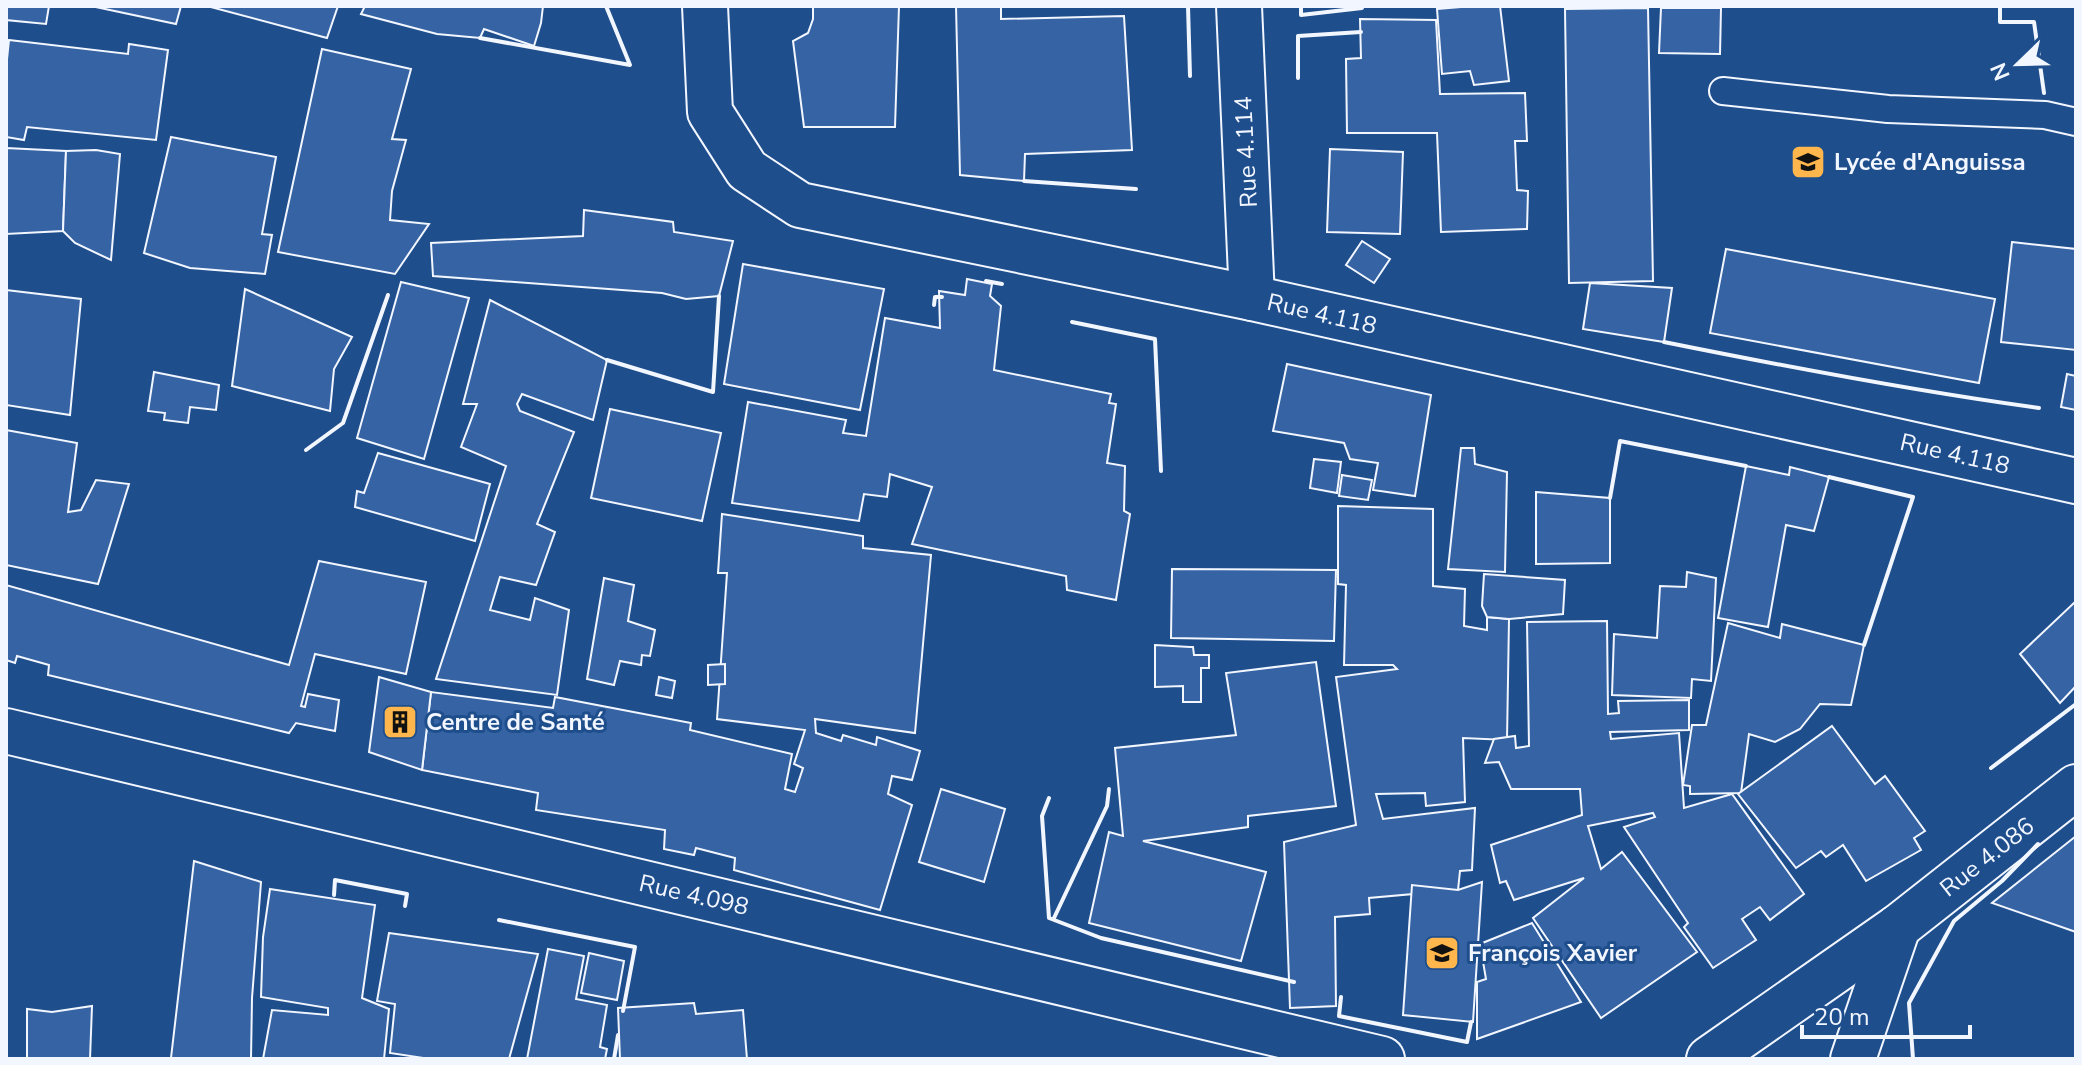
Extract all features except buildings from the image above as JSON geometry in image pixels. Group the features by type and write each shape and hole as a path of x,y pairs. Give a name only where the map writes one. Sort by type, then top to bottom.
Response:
{"street":[{"name":"Rue 4.118","path":"705,6 710,112 747,170 800,205 1252,298 2076,481"},
{"name":"Rue 4.114","path":"1239,6 1252,298"},
{"name":"Rue 4.098","path":"6,731 1382,1059"},
{"name":"Rue 4.086","path":"1709,1059 1898,927 2076,787"},
{"path":"1853,1059 1898,927"}],"lane":[{"path":"1723,91 1888,109 2045,115 2076,122"}],"wall":[{"path":"480,38 630,65 606,6"},
{"path":"1188,6 1190,76"},
{"path":"1301,6 1301,15 1362,8"},
{"path":"2000,6 2000,22 2034,22 2044,93"},
{"path":"1298,78 1298,36 1361,32"},
{"path":"1024,181 1136,189"},
{"path":"986,281 1002,284"},
{"path":"306,450 343,423 388,295"},
{"path":"607,360 713,392 719,296"},
{"path":"934,305 935,297 942,297"},
{"path":"1072,322 1155,339 1161,471"},
{"path":"1664,342 1851,378 2039,408"},
{"path":"1610,498 1620,441 1746,466"},
{"path":"1829,477 1913,497 1864,645"},
{"path":"1991,768 2076,704"},
{"path":"1054,918 1107,806 1109,789"},
{"path":"1049,798 1042,816 1049,918 1101,938 1294,982"},
{"path":"1913,1059 1909,1003 1954,921 2002,881 2038,844"},
{"path":"334,895 335,880 407,894 405,906"},
{"path":"499,920 635,947 623,1011"},
{"path":"1341,997 1339,1016 1467,1042 1471,1022"},
{"path":"614,1059 618,1035"}],"place":[{"name":"Lycée d'Anguissa","path":"1808,162"},
{"name":"Centre de Santé","path":"400,722"},
{"name":"François Xavier","path":"1442,953"}]}
